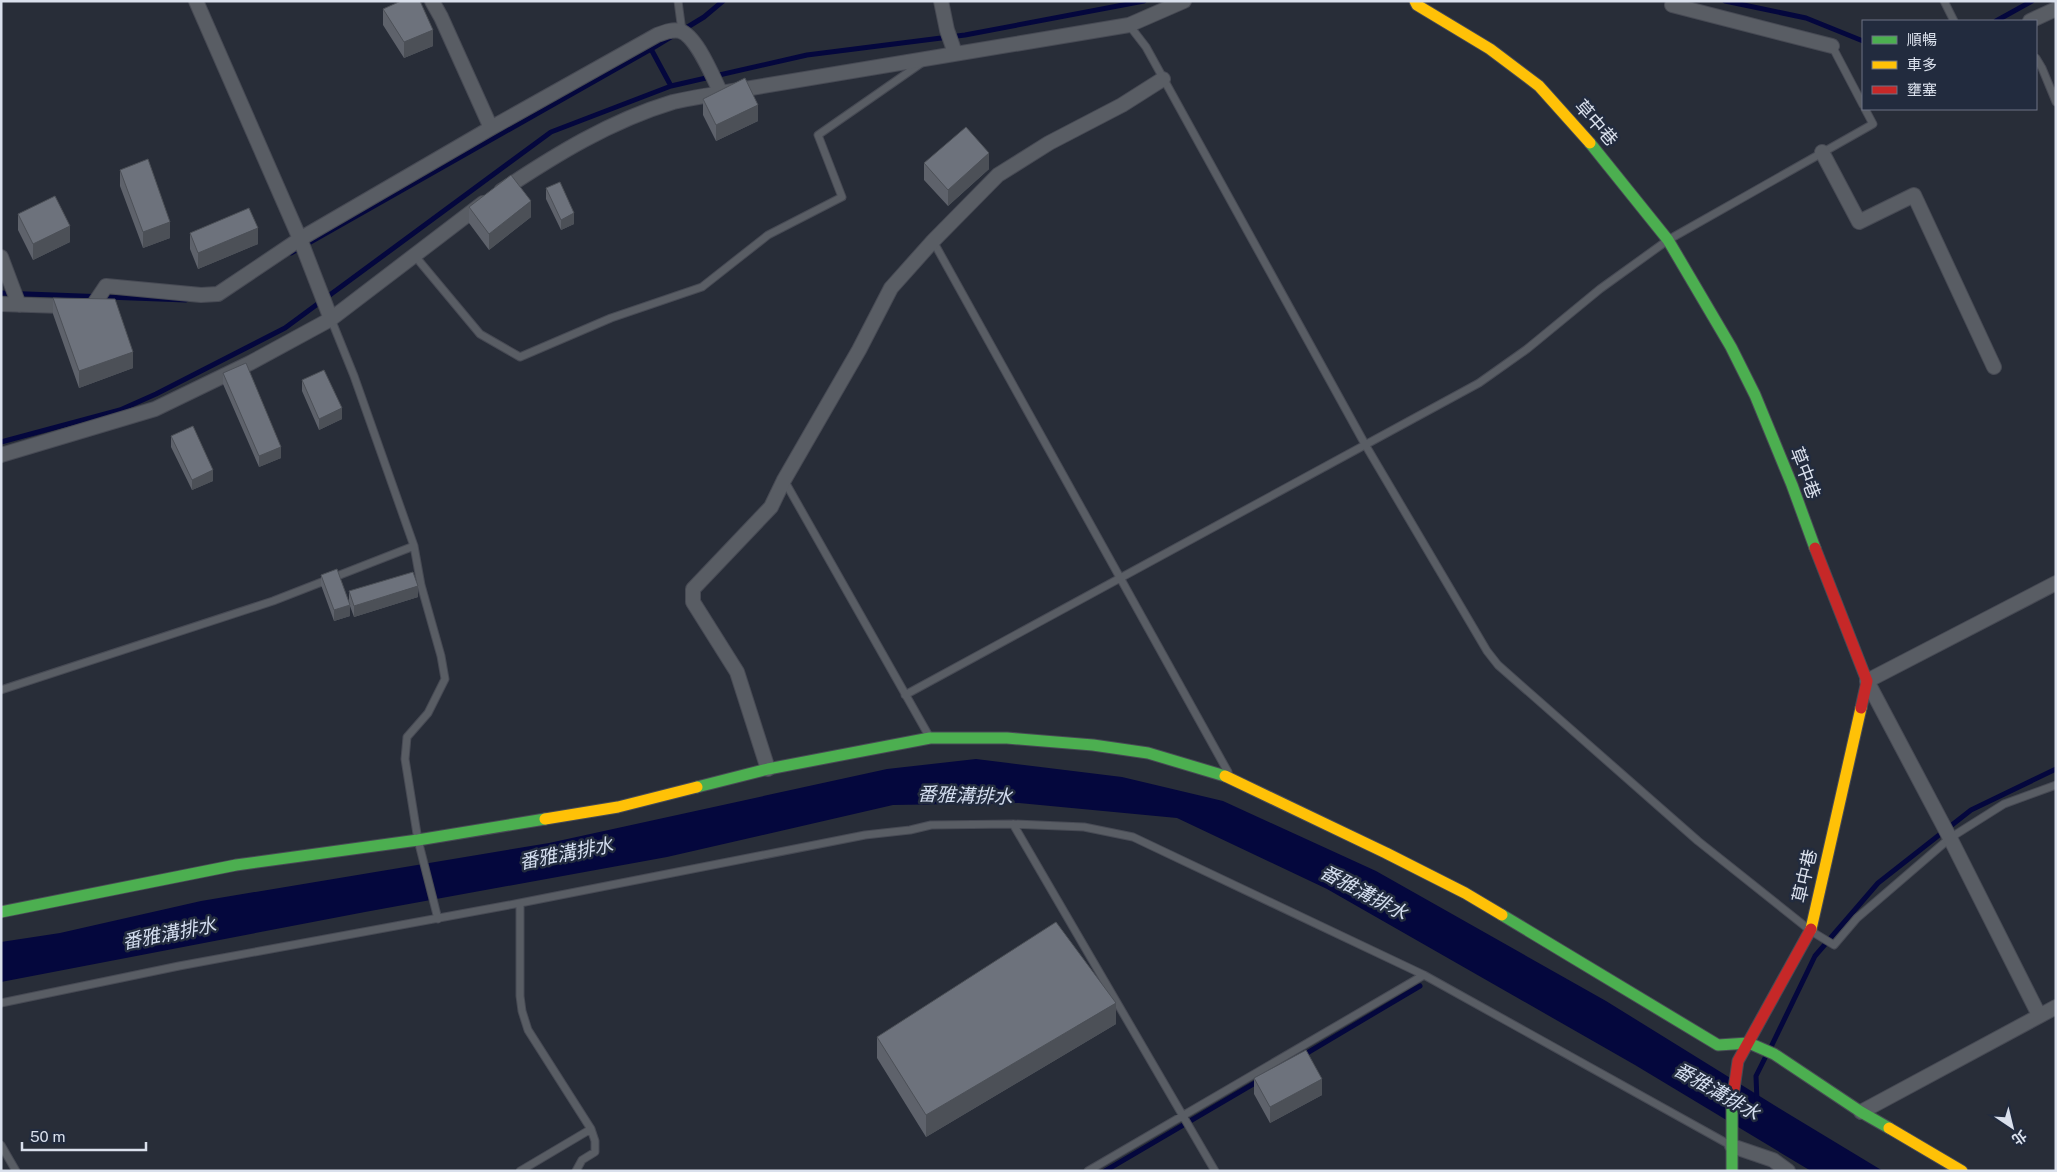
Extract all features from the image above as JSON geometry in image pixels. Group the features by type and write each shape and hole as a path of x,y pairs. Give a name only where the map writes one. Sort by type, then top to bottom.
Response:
{"street":[{"path":"196,1 300,239 331,319"},
{"path":"432,1 491,128"},
{"path":"941,1 953,48"},
{"path":"1,455 155,409 250,364 331,319 483,203 550,158 606,127 673,102 930,58 953,48 1130,24 1184,1"},
{"name":"草中巷","path":"1415,1 1417,5 1490,49 1539,86 1578,128 1668,240 1731,346 1755,395 1792,485 1828,585 1867,681 1811,931 1738,1061 1732,1096 1732,1146"},
{"path":"1672,5 1832,46"},
{"path":"2032,20 2056,9"},
{"path":"1,304 92,307 106,286 202,295 218,294 300,239 491,128 657,35 670,30 682,32 696,44 722,93"},
{"path":"768,770 737,672 693,602 693,589 771,507 784,480 859,350 891,288 933,241 998,175 1049,144 1122,105 1163,78"},
{"path":"1822,152 1859,222 1914,195 1994,367"},
{"path":"1,257 19,305"},
{"path":"2039,1015 1950,838 1867,681 2056,583"},
{"path":"1,912 236,865 418,840 618,807 768,770 930,738 1008,738 1093,745 1148,753 1231,778 1386,853 1465,893 1718,1045 1749,1043 1774,1054 1861,1112 1962,1171"},
{"path":"1861,1112 2056,1007"},
{"path":"1732,1171 1732,1146 1773,1160 1788,1171"}],"lane":[{"path":"678,1 682,32"},
{"path":"1944,1 1954,20"},
{"path":"1130,24 1146,47 1366,446 1487,652 1498,665 1698,841 1811,931 1834,944 1857,918 1950,838 2004,804 2056,785"},
{"path":"1832,46 1862,103"},
{"path":"415,256 480,334 520,357 611,318 702,286 768,235 842,197 818,135 930,58"},
{"path":"2037,60 2056,102"},
{"path":"905,695 1479,383 1527,349 1600,289 1668,240 1873,124 1866,110"},
{"path":"933,241 1231,778"},
{"path":"331,319 354,376 414,546 421,585 441,656 445,679 428,713 407,737 404,759 418,840 438,919"},
{"path":"784,480 930,738"},
{"path":"1,690 273,601 414,546"},
{"path":"1013,824 1215,1171"},
{"path":"1,1003 179,966 520,904 865,835 910,830 931,825 1013,824 1084,827 1133,837 1424,975 1732,1146"},
{"path":"520,904 520,996 528,1030 591,1129 595,1141 595,1152 582,1160 576,1171"},
{"path":"1088,1171 1424,975"},
{"path":"520,1171 591,1129"},
{"path":"1,1145 16,1171"}],"water":[{"name":"番雅溝排水","path":"976,759 1122,777 1223,801 1376,871 1606,1001 1883,1171 1811,1171 1635,1065 1327,889 1177,818 1019,803 893,805 667,857 365,912 1,982 1,942 60,933 201,901 549,843 887,769"}],"building":[{"path":"401,1 420,1 433,30 404,42 383,9"},
{"path":"745,78 758,105 716,125 703,99"},
{"path":"966,127 989,153 948,190 924,163"},
{"path":"148,159 170,222 143,232 120,170"},
{"path":"511,175 531,201 489,234 469,207"},
{"path":"560,182 574,213 561,220 546,188"},
{"path":"55,196 70,226 33,244 18,214"},
{"path":"249,208 258,228 198,253 190,233"},
{"path":"53,298 115,299 133,352 79,371"},
{"path":"246,363 281,447 259,456 223,373"},
{"path":"324,370 342,408 319,419 302,380"},
{"path":"193,426 213,470 192,480 171,436"},
{"path":"337,569 350,605 334,610 321,575"},
{"path":"413,572 418,586 354,606 349,591"},
{"path":"1056,922 1116,1003 926,1115 877,1037"},
{"path":"1306,1050 1322,1079 1270,1107 1254,1078"}],"waterway":[{"path":"681,31 704,17 723,1"},
{"path":"1,442 120,410 156,394 285,328 551,132 671,86 807,55 965,35 1144,1"},
{"path":"1725,1 1806,18 1862,41"},
{"path":"1998,20 2032,1"},
{"path":"651,49 674,35"},
{"path":"291,253 651,49 671,86"},
{"path":"1,293 186,300"},
{"path":"1770,1049 1815,956 1878,883 1971,810 2056,769"},
{"path":"1302,1056 1420,986"},
{"name":"番雅溝排水","path":"1757,1101 1756,1076 1766,1056"},
{"path":"1105,1171 1260,1080"}],"traffic: fast":[{"path":"1590,143 1668,240 1731,347 1755,395 1792,485 1815,548"},
{"path":"697,787 768,769 930,738 1007,738 1093,745 1148,753 1225,776"},
{"path":"1,912 236,865 418,840 545,819"},
{"path":"1502,915 1718,1045 1749,1043 1774,1054 1861,1112 1889,1128"},
{"path":"1732,1103 1732,1171"}],"traffic: slow":[{"path":"1415,1 1417,5 1490,49 1539,86 1590,143"},
{"path":"1811,929 1861,708"},
{"path":"1225,776 1386,853 1465,893 1502,915"},
{"path":"545,819 618,807 697,787"},
{"path":"1889,1128 1962,1171"}],"traffic: jam":[{"path":"1815,548 1867,681 1861,708"},
{"path":"1732,1103 1738,1061 1811,929"}]}
